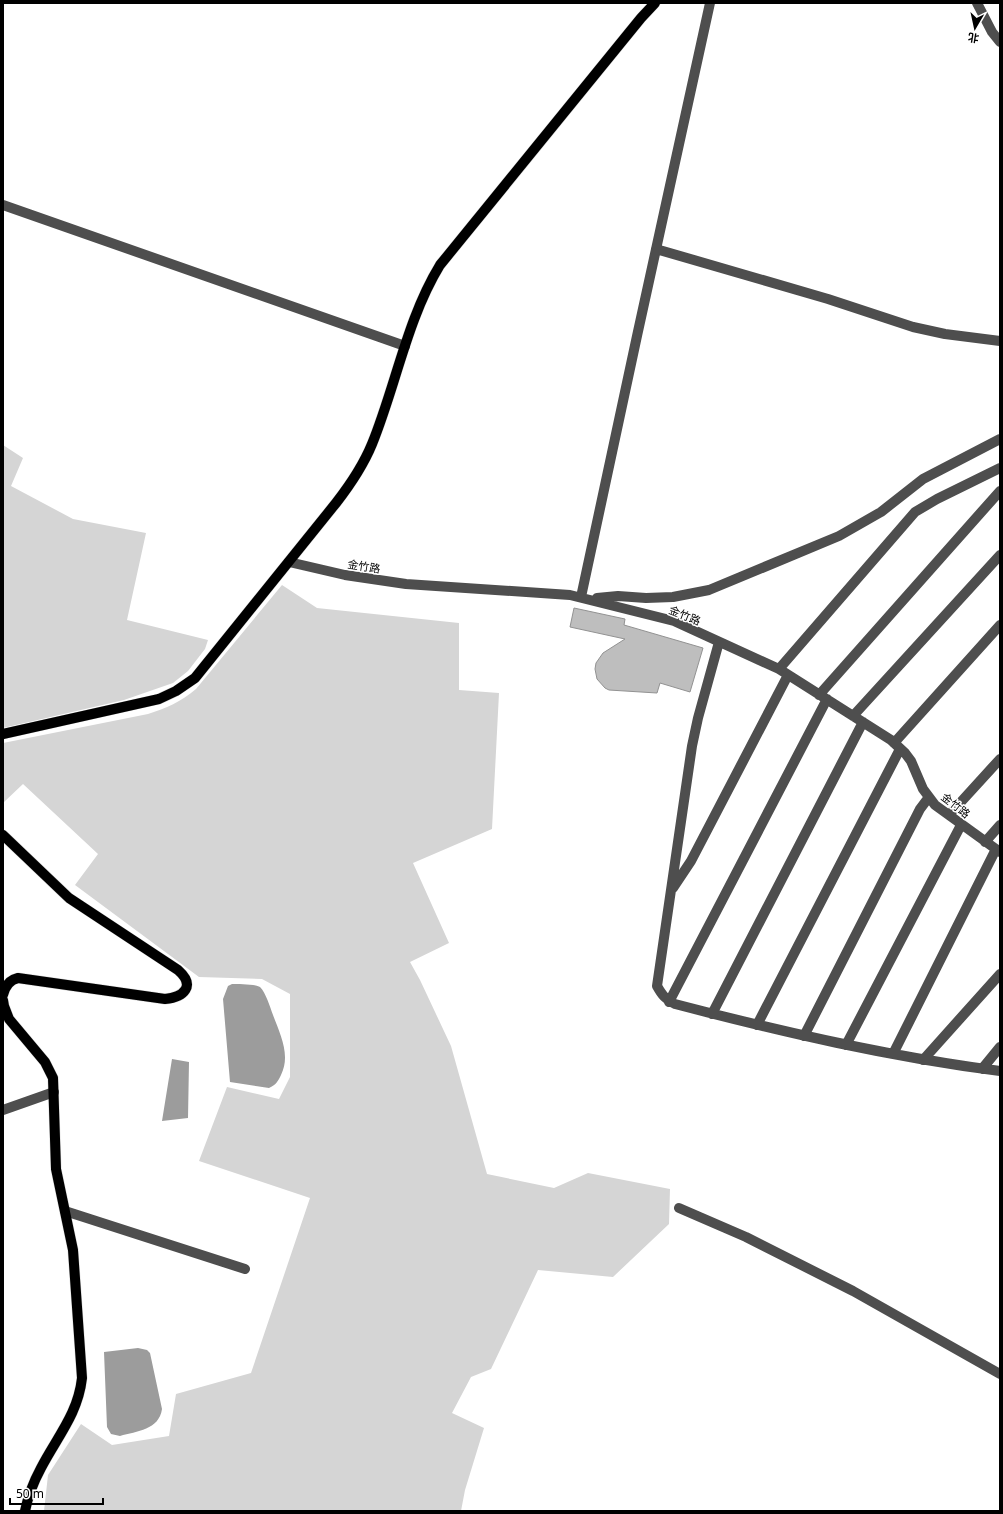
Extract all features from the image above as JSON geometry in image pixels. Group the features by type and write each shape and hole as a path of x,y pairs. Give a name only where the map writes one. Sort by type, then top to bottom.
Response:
{"main road":[{"path":"3,734 159,699 188,684 195,678 347,489 363,463 372,444 422,299 440,265 641,18 655,3"},
{"path":"3,835 69,898 178,970 185,976 186,985 183,994 165,999 18,978 7,984 3,995"},
{"path":"3,1004 9,1019 46,1062 52,1074 54,1092 54,1143 56,1169 73,1250 82,1378 81,1389 73,1414 36,1478 25,1511"}],"street":[{"path":"710,3 656,249 585,598 618,596 646,598 673,597 709,590 839,536 881,512 923,479 1000,439"},
{"path":"977,3 992,32 1000,42"},
{"path":"3,204 405,346"},
{"path":"656,249 828,299 913,328 945,334 1000,341"},
{"path":"779,670 915,512 937,499 1000,468"},
{"path":"669,1002 823,697 1000,491"},
{"path":"853,716 1000,555"},
{"name":"金竹路","path":"289,562 374,580 460,588 570,595 674,621 788,675 863,722 897,746 911,761 929,797 935,805 998,851"},
{"path":"757,1025 897,746 1000,625"},
{"path":"719,642 692,746 657,986 661,994 669,1002 804,1036 923,1060 1000,1072"},
{"path":"672,890 692,860 788,675"},
{"path":"712,1014 863,722"},
{"path":"949,815 1000,759"},
{"path":"804,1036 920,809 929,797"},
{"path":"846,1045 961,825"},
{"path":"985,842 1000,825"},
{"path":"893,1054 998,851"},
{"path":"923,1060 1000,974"},
{"path":"982,1069 1000,1047"},
{"path":"3,1110 54,1092"},
{"path":"679,1208 746,1237 853,1291 1000,1374"},
{"path":"65,1211 245,1270"}],"shaded area":[{"path":"3,445 23,458 11,486 73,519 146,533 127,620 208,640 205,649 188,671 173,683 124,700 3,728"},
{"path":"282,585 317,608 459,623 459,690 499,693 492,829 413,863 449,943 410,962 451,1046 487,1174 554,1188 588,1173 670,1189 669,1224 613,1277 538,1270 491,1369 471,1377 452,1413 484,1428 465,1490 461,1511 44,1511 48,1475 81,1424 112,1445 169,1436 176,1394 251,1373 310,1198 199,1161 227,1087 279,1099 290,1077 290,994 262,979 199,977 75,885 98,854 23,784 3,803 3,743 148,714 179,701 196,689"},
{"path":"232,984 260,987 266,996 279,1030 285,1052 284,1067 278,1081 269,1088 230,1082 223,999 228,986"},
{"path":"172,1059 189,1062 188,1118 162,1121"},
{"path":"138,1348 147,1350 150,1353 162,1409 160,1416 152,1425 140,1431 120,1436 111,1434 107,1427 104,1352"}],"building":[{"path":"574,608 625,619 624,625 703,648 690,692 660,683 657,693 609,690 605,688 597,679 595,669 596,663 603,653 625,639 570,627"}]}
